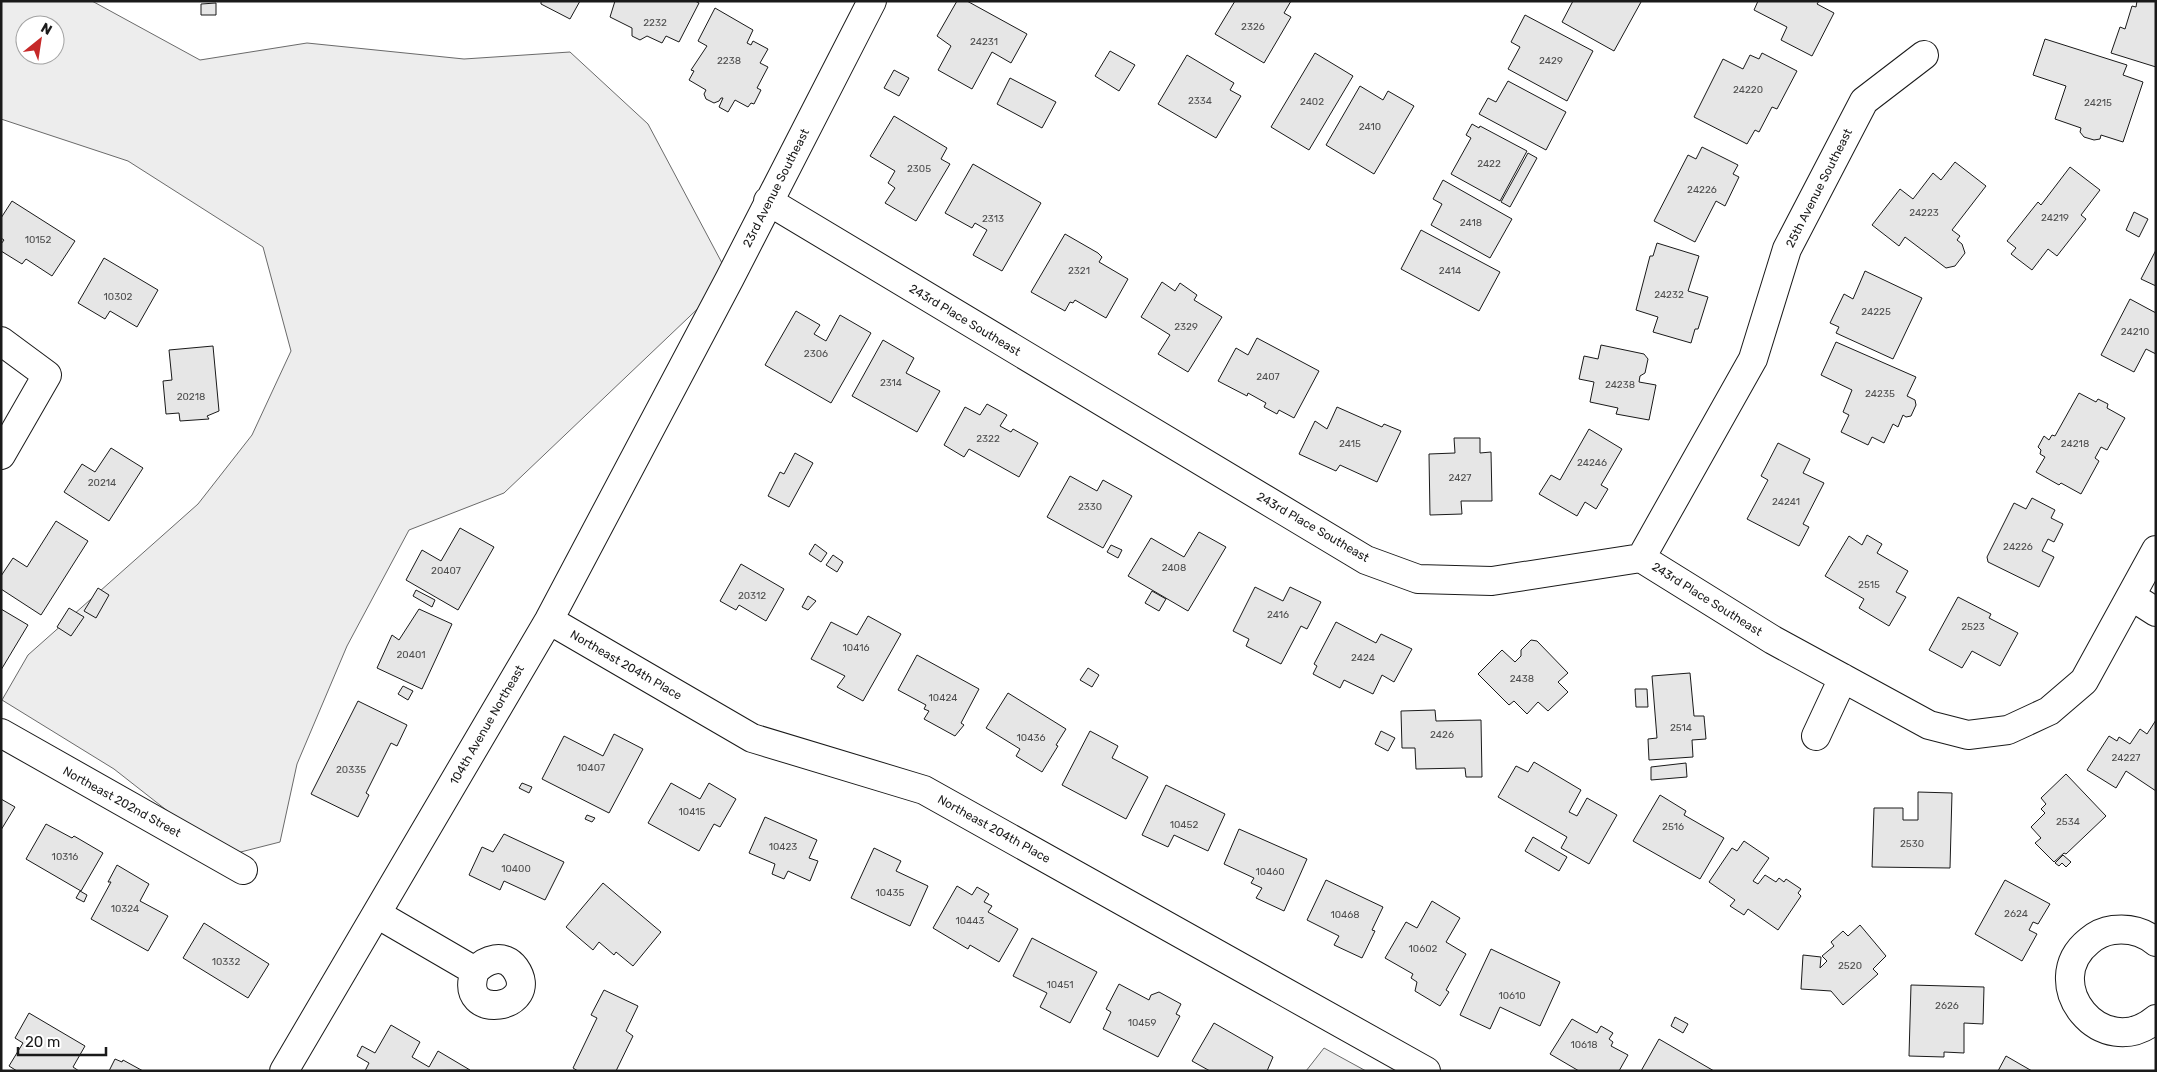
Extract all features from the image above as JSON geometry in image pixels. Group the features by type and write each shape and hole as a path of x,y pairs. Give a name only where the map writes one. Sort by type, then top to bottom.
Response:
{"street":[{"name":"23rd Avenue Southeast","path":"679,374 872,1"},
{"name":"25th Avenue Southeast","path":"1641,558 1754,359 1787,249 1864,101 1924,55"},
{"name":"243rd Place Southeast","path":"768,202 1366,560 1418,579 1492,581 1641,558 1773,640 1929,725 1968,735 2008,730 2049,711 2084,681 2156,550"},
{"path":"1,341 47,375 1,455"},
{"name":"104th Avenue Northeast","path":"284,1071 548,620 679,374"},
{"path":"2132,596 2156,612"},
{"name":"Northeast 204th Place","path":"548,620 752,738 924,790 1426,1071"},
{"path":"1816,736 1843,678"},
{"name":"Northeast 202nd Street","path":"1,733 243,870"},
{"path":"377,914 476,971"},
{"path":"2154,937 2123,929 2109,930 2095,936 2084,946 2076,958 2071,972 2070,987 2074,1001 2082,1013 2093,1023 2106,1030 2135,1031 2149,1025 2156,1019"}],"shaded area":[{"path":"1,1 92,1 200,60 307,43 464,59 570,52 648,124 730,278 504,493 409,530 347,646 297,764 280,842 225,856 114,769 2,700 28,655 198,504 252,435 291,351 263,247 128,161 1,119"},
{"path":"1324,1048 1366,1071 1306,1071"}],"building":[{"path":"541,1 580,1 570,19 541,4"},
{"path":"615,1 695,1 699,3 679,42 666,36 662,43 647,36 640,40 632,36 632,28 610,17"},
{"path":"957,1 967,1 1027,34 1011,63 992,52 972,89 938,70 951,46 937,36"},
{"path":"1235,1 1291,1 1284,13 1291,17 1264,63 1215,34"},
{"path":"1573,1 1641,2 1614,51 1562,22"},
{"path":"1758,1 1819,1 1817,4 1834,13 1812,56 1781,40 1787,27 1754,10"},
{"path":"2137,1 2156,1 2156,67 2111,53 2120,27 2125,29 2132,6 2136,7"},
{"path":"216,3 216,15 201,15 201,4"},
{"path":"715,8 753,30 747,43 751,45 753,41 768,49 760,63 768,67 757,88 761,90 754,104 751,103 748,107 735,100 728,112 719,107 723,98 714,103 706,99 704,94 706,90 689,80 694,71 691,70 707,46 698,41"},
{"path":"1525,15 1593,51 1567,101 1508,69 1520,47 1511,42"},
{"path":"2045,39 2127,65 2123,75 2143,82 2123,142 2101,135 2100,139 2094,140 2084,137 2080,132 2081,128 2055,119 2066,86 2033,75"},
{"path":"1110,51 1135,65 1119,91 1095,76"},
{"path":"1315,53 1353,76 1309,150 1271,127"},
{"path":"1762,53 1797,71 1777,109 1772,107 1759,132 1755,130 1747,144 1694,117 1723,59 1743,69 1750,55 1759,59"},
{"path":"1187,55 1234,83 1230,90 1241,96 1216,138 1158,104"},
{"path":"894,70 909,78 899,96 884,88"},
{"path":"1010,78 1056,102 1042,128 997,104"},
{"path":"1508,81 1566,112 1546,150 1479,114 1488,98 1496,102"},
{"path":"1360,86 1383,100 1388,91 1414,106 1374,174 1326,145"},
{"path":"894,116 947,148 941,159 950,164 916,221 885,203 895,188 888,183 895,171 870,156"},
{"path":"1472,124 1479,128 1480,126 1527,151 1500,201 1451,174 1471,138 1466,135"},
{"path":"1702,147 1738,165 1733,174 1739,177 1725,206 1716,201 1695,242 1654,221 1688,155 1696,159"},
{"path":"1528,153 1537,158 1510,207 1501,202"},
{"path":"1955,162 1986,186 1952,230 1960,236 1957,240 1962,244 1965,253 1955,266 1946,268 1905,237 1899,246 1872,225 1900,189 1913,199 1933,173 1941,180"},
{"path":"973,164 1041,203 1002,271 973,255 987,230 975,223 972,228 945,213"},
{"path":"2070,167 2100,190 2081,215 2086,219 2057,256 2048,249 2032,270 2011,254 2016,248 2007,241 2038,202 2041,205"},
{"path":"1443,180 1512,219 1490,258 1431,225 1442,204 1433,199"},
{"path":"12,201 75,241 52,276 26,259 22,264 1,251 1,244 4,240 1,238 1,218"},
{"path":"2134,212 2148,219 2139,237 2126,230"},
{"path":"1421,230 1500,272 1479,311 1401,269"},
{"path":"1065,234 1098,253 1102,257 1099,262 1128,279 1106,318 1075,300 1073,303 1070,302 1065,311 1031,292"},
{"path":"1657,243 1699,256 1688,291 1708,297 1698,329 1695,329 1691,343 1653,332 1658,317 1636,310 1650,256 1653,256"},
{"path":"2156,250 2156,286 2141,279"},
{"path":"104,258 158,290 137,327 110,311 105,319 78,303"},
{"path":"1865,271 1922,298 1893,359 1836,333 1839,327 1830,323 1844,294 1853,299"},
{"path":"1162,282 1175,291 1180,283 1197,295 1194,300 1222,317 1188,372 1158,354 1170,335 1141,317"},
{"path":"2130,299 2156,313 2156,354 2146,349 2134,372 2101,355"},
{"path":"796,311 820,325 814,334 826,341 840,315 871,333 831,403 765,365"},
{"path":"1257,338 1319,371 1294,418 1279,410 1277,414 1264,407 1266,403 1248,393 1247,396 1218,381 1236,348 1248,355"},
{"path":"883,340 914,358 906,373 940,391 917,432 852,396"},
{"path":"1836,342 1916,377 1907,396 1915,400 1916,405 1911,416 1906,417 1903,415 1898,427 1893,424 1884,443 1872,437 1868,445 1841,432 1849,415 1843,412 1852,390 1821,375"},
{"path":"1601,345 1644,354 1648,359 1645,373 1640,376 1639,382 1656,385 1649,420 1616,414 1618,408 1590,402 1594,382 1579,379 1584,356 1598,359"},
{"path":"213,346 219,411 207,416 209,419 180,421 179,413 166,414 163,381 172,380 169,350"},
{"path":"2079,393 2096,402 2098,399 2108,404 2107,408 2125,418 2107,450 2101,447 2095,458 2099,461 2081,494 2061,483 2059,485 2036,472 2045,457 2040,454 2041,450 2038,447 2044,436 2049,440 2052,435 2055,436"},
{"path":"987,404 1007,415 1000,426 1011,432 1013,429 1038,443 1019,477 969,449 964,457 944,445 965,407 980,415"},
{"path":"1337,407 1382,427 1384,424 1401,431 1377,482 1340,465 1336,471 1299,454 1315,421 1327,429"},
{"path":"1589,429 1622,449 1601,485 1608,489 1596,509 1585,502 1577,516 1539,494 1551,475 1560,480"},
{"path":"1454,438 1480,438 1480,453 1491,452 1492,501 1461,501 1462,514 1430,515 1429,454 1455,453"},
{"path":"1778,443 1810,459 1803,473 1824,483 1803,524 1809,527 1799,546 1747,519 1768,480 1761,476"},
{"path":"111,448 143,468 109,521 64,492 82,464 95,472"},
{"path":"795,453 813,463 789,507 768,496 780,472 784,474"},
{"path":"1070,476 1097,491 1103,480 1132,496 1103,548 1047,517"},
{"path":"2032,498 2055,510 2051,518 2063,524 2054,542 2048,539 2042,551 2054,557 2039,587 1988,562 1987,557 2014,503 2026,509"},
{"path":"56,521 88,541 41,615 1,589 1,576 13,558 27,567"},
{"path":"460,528 494,547 458,610 406,580 422,550 441,561"},
{"path":"1199,532 1226,547 1188,611 1128,576 1151,538 1184,557"},
{"path":"1867,535 1882,544 1877,553 1908,571 1896,592 1906,597 1889,626 1859,608 1864,599 1825,576 1849,536 1862,545"},
{"path":"815,544 827,553 821,562 809,554"},
{"path":"1111,545 1122,550 1118,558 1107,552"},
{"path":"833,555 843,562 837,572 826,565"},
{"path":"741,564 784,589 766,621 739,605 736,610 720,601"},
{"path":"1255,587 1283,601 1290,587 1321,602 1307,629 1301,626 1281,664 1246,646 1249,639 1233,631"},
{"path":"98,588 109,595 96,618 84,611"},
{"path":"416,590 435,600 432,607 413,596"},
{"path":"1152,591 1166,599 1159,611 1145,603"},
{"path":"808,596 816,601 808,610 802,607"},
{"path":"1958,597 1991,614 1989,618 2018,633 2000,666 1972,651 1962,668 1929,650"},
{"path":"69,608 84,617 71,636 57,627"},
{"path":"1,609 28,625 1,670"},
{"path":"419,609 452,624 422,689 377,668 392,635 399,640"},
{"path":"868,616 901,634 863,701 837,687 845,676 811,659 831,622 857,635"},
{"path":"1336,622 1376,643 1381,634 1412,649 1394,682 1382,675 1373,694 1344,680 1340,688 1313,674 1317,666 1314,664"},
{"path":"1531,640 1537,641 1568,673 1558,682 1568,692 1548,711 1538,702 1527,714 1514,701 1509,705 1478,674 1502,650 1515,662 1521,656 1521,650"},
{"path":"917,655 979,689 961,723 964,725 955,736 924,719 929,711 924,709 926,705 898,690"},
{"path":"1088,668 1099,675 1092,687 1080,680"},
{"path":"1690,673 1694,716 1704,716 1706,739 1692,740 1693,757 1649,760 1648,739 1657,738 1652,676"},
{"path":"403,686 413,691 408,700 398,694"},
{"path":"1635,689 1647,689 1648,707 1636,707"},
{"path":"1008,693 1066,729 1042,772 1016,756 1020,749 986,728"},
{"path":"358,701 407,725 397,746 391,743 366,793 369,795 358,817 311,794"},
{"path":"1435,710 1436,721 1481,720 1482,777 1466,777 1465,768 1416,769 1415,748 1402,748 1401,711"},
{"path":"2156,720 2156,791 2126,771 2116,788 2087,770 2109,736 2117,741 2119,737 2130,744 2140,729 2147,734"},
{"path":"1090,731 1118,746 1112,758 1148,777 1126,819 1062,785"},
{"path":"1381,731 1395,738 1388,751 1375,744"},
{"path":"614,734 643,749 609,813 542,779 564,736 603,756"},
{"path":"1534,762 1581,790 1569,812 1577,816 1587,798 1617,815 1589,864 1561,848 1567,837 1498,797 1516,766 1528,772"},
{"path":"1686,763 1687,777 1651,780 1651,767"},
{"path":"2066,774 2106,816 2066,854 2064,853 2054,862 2035,843 2041,838 2031,827 2045,813 2041,809 2046,804 2041,798"},
{"path":"522,783 532,787 529,793 519,788"},
{"path":"671,783 700,799 709,783 736,799 720,827 714,824 699,851 648,823"},
{"path":"1166,785 1225,814 1208,851 1174,835 1168,847 1142,835"},
{"path":"1918,792 1952,793 1950,868 1872,867 1874,808 1903,808 1903,820 1918,820"},
{"path":"1660,795 1686,811 1684,815 1724,838 1700,879 1633,841"},
{"path":"1,799 15,807 1,830"},
{"path":"587,815 595,818 592,822 585,819"},
{"path":"765,817 817,840 809,858 818,861 810,881 788,871 784,879 772,874 775,864 749,853"},
{"path":"46,824 72,838 74,836 103,853 81,891 26,859"},
{"path":"1239,829 1307,859 1284,911 1256,898 1262,888 1251,883 1254,878 1224,864"},
{"path":"504,834 564,862 545,900 504,881 500,890 469,875 482,847 493,852"},
{"path":"1533,837 1567,857 1559,871 1525,851"},
{"path":"1744,841 1769,858 1753,881 1758,884 1765,875 1776,882 1779,878 1784,882 1786,879 1801,889 1798,893 1801,896 1778,930 1748,909 1744,915 1730,906 1735,900 1709,882 1732,848 1737,851"},
{"path":"874,848 901,861 896,871 928,886 910,926 851,898"},
{"path":"2063,855 2071,862 2066,867 2062,863 2059,866 2055,863"},
{"path":"117,865 149,884 140,901 168,916 148,951 91,919 111,882 108,882"},
{"path":"1326,880 1383,907 1372,930 1375,931 1362,958 1334,945 1339,936 1307,920"},
{"path":"2005,880 2050,904 2038,924 2033,922 2029,930 2037,934 2022,961 1975,934"},
{"path":"603,883 661,932 633,966 616,952 614,955 599,942 593,950 566,927"},
{"path":"957,886 972,895 977,887 989,894 984,902 992,906 988,912 1018,929 999,962 970,945 968,949 933,928"},
{"path":"80,891 87,895 84,902 76,898"},
{"path":"1432,901 1460,918 1446,942 1466,954 1446,990 1449,992 1440,1006 1415,991 1417,982 1411,978 1413,974 1385,958 1406,922 1417,928"},
{"path":"204,923 269,964 248,998 183,958"},
{"path":"1860,925 1886,956 1873,969 1878,974 1843,1005 1831,991 1801,989 1803,955 1821,957 1820,968 1827,961 1822,956 1834,946 1831,942 1843,931 1848,936"},
{"path":"1032,938 1097,972 1070,1023 1040,1007 1047,993 1013,976"},
{"path":"1491,949 1560,982 1540,1026 1500,1007 1490,1029 1460,1015"},
{"path":"1119,984 1149,1000 1151,995 1159,992 1181,1004 1176,1014 1180,1016 1158,1057 1103,1029 1111,1012 1106,1009"},
{"path":"1911,985 1984,987 1983,1024 1964,1023 1964,1053 1944,1052 1944,1057 1909,1056"},
{"path":"604,990 638,1006 626,1031 633,1036 616,1071 578,1071 573,1068 597,1018 591,1015"},
{"path":"29,1013 85,1046 73,1067 79,1071 17,1071 9,1066 23,1043 15,1038"},
{"path":"1675,1017 1688,1024 1683,1033 1671,1026"},
{"path":"1572,1019 1597,1033 1601,1026 1613,1033 1609,1039 1613,1042 1611,1046 1628,1055 1619,1071 1579,1071 1550,1054"},
{"path":"1214,1023 1273,1057 1267,1071 1210,1071 1192,1061"},
{"path":"391,1025 420,1042 412,1057 429,1067 438,1051 470,1070 365,1071 369,1063 357,1056 362,1046 375,1053"},
{"path":"1659,1039 1714,1071 1641,1071"},
{"path":"2006,1056 2032,1071 1998,1071"},
{"path":"115,1059 122,1062 123,1060 143,1071 109,1071"}]}
